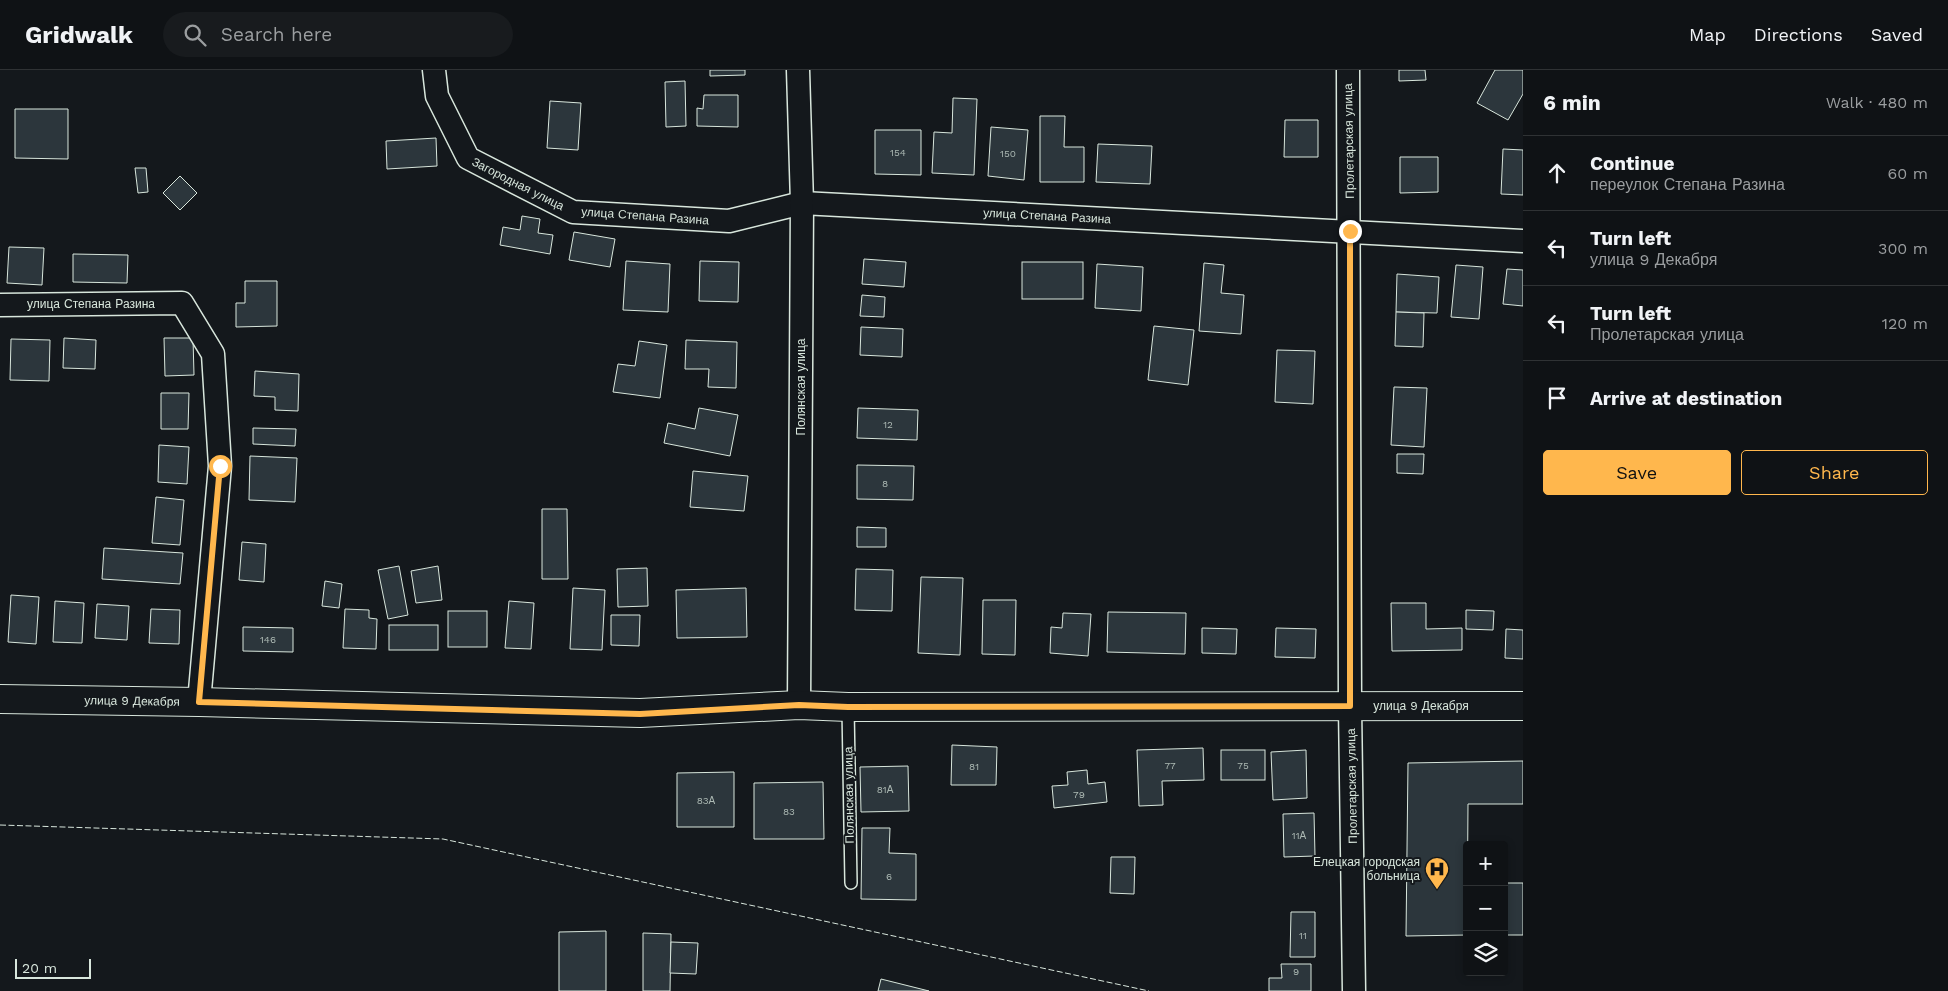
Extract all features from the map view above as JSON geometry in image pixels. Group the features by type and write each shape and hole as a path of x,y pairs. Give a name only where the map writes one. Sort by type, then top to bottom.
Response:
{"street":[{"name":"Загородная улица","path":"434,70 437,96 468,158 573,212"},
{"name":"Полянская улица","path":"798,70 802,203 799,705"},
{"name":"Пролетарская улица","path":"1348,70 1350,706 1354,991"},
{"name":"улица Степана Разина","path":"573,212 729,221 802,203 1523,241"},
{"name":"улица Степана Разина","path":"0,305 182,304 213,354 220,466 199,702"},
{"name":"улица 9 Декабря","path":"0,699 199,702 640,714 799,705 848,707 1523,706"}],"lane":[{"name":"Полянская улица","path":"848,707 850,883"}],"building":[{"path":"710,70 745,70 745,75 710,76"},
{"path":"1399,70 1425,70 1426,80 1399,81"},
{"path":"1495,70 1523,70 1523,94 1508,120 1477,103"},
{"path":"685,81 686,126 666,127 665,82"},
{"path":"704,95 738,95 738,127 697,126 697,108 703,109"},
{"path":"953,98 977,99 974,175 932,173 934,132 952,133"},
{"path":"550,101 581,103 578,150 547,148"},
{"path":"15,109 68,109 68,159 15,158"},
{"path":"1040,116 1065,116 1064,147 1084,147 1084,182 1040,182"},
{"path":"1285,120 1318,120 1318,157 1284,157"},
{"path":"991,127 1028,130 1024,180 988,176"},
{"path":"875,130 921,130 921,175 875,174"},
{"path":"436,138 437,166 387,169 386,141"},
{"path":"1098,144 1152,146 1150,184 1096,182"},
{"path":"1503,149 1523,150 1523,195 1501,194"},
{"path":"1400,157 1438,157 1438,192 1400,193"},
{"path":"135,168 146,168 148,192 138,193"},
{"path":"180,176 197,193 180,210 163,193"},
{"path":"522,216 540,219 538,233 553,235 550,254 500,245 503,227 520,230"},
{"path":"574,232 615,239 610,267 569,260"},
{"path":"9,247 44,248 42,285 7,283"},
{"path":"73,254 128,255 127,283 73,282"},
{"path":"864,259 906,262 904,287 862,284"},
{"path":"626,261 670,264 668,312 623,310"},
{"path":"700,261 739,262 738,302 699,301"},
{"path":"1022,262 1083,262 1083,299 1022,299"},
{"path":"1204,263 1224,265 1221,293 1244,295 1241,334 1199,331"},
{"path":"1097,264 1143,267 1141,311 1095,308"},
{"path":"1456,265 1483,267 1479,319 1451,317"},
{"path":"1507,269 1523,270 1523,306 1503,304"},
{"path":"1397,274 1439,277 1437,313 1396,312"},
{"path":"245,281 277,281 277,326 236,327 236,303 245,303"},
{"path":"862,295 885,297 884,317 860,316"},
{"path":"1396,312 1424,313 1423,347 1395,346"},
{"path":"1154,326 1194,330 1188,385 1148,380"},
{"path":"861,327 903,329 902,357 860,355"},
{"path":"64,338 96,340 95,369 63,368"},
{"path":"164,338 193,338 194,375 165,376"},
{"path":"11,339 50,340 49,381 10,380"},
{"path":"686,340 737,342 736,388 708,387 709,369 685,369"},
{"path":"639,341 667,345 660,398 613,392 618,364 635,366"},
{"path":"1277,350 1315,351 1313,404 1275,402"},
{"path":"255,371 299,374 298,411 275,410 275,397 254,396"},
{"path":"1394,387 1427,388 1424,447 1391,445"},
{"path":"161,393 189,393 188,429 161,429"},
{"path":"699,408 738,415 730,456 664,443 668,423 695,429"},
{"path":"858,408 918,410 917,440 857,438"},
{"path":"253,428 296,429 295,446 253,444"},
{"path":"159,445 189,447 187,484 158,482"},
{"path":"1397,454 1424,454 1423,474 1397,473"},
{"path":"250,456 297,458 295,502 249,500"},
{"path":"857,465 914,466 913,500 857,499"},
{"path":"693,471 748,476 744,511 690,507"},
{"path":"156,497 184,500 180,545 152,543"},
{"path":"542,509 567,509 568,579 542,579"},
{"path":"857,527 886,528 886,547 857,547"},
{"path":"242,542 266,544 264,582 239,580"},
{"path":"104,548 183,553 180,584 102,579"},
{"path":"399,566 408,615 388,619 378,570"},
{"path":"438,566 442,600 416,603 411,571"},
{"path":"647,568 648,606 618,607 617,569"},
{"path":"856,569 893,570 892,611 855,610"},
{"path":"921,577 963,578 960,655 918,653"},
{"path":"325,581 342,584 339,608 322,606"},
{"path":"573,588 605,590 602,650 570,649"},
{"path":"746,588 747,637 677,638 676,590"},
{"path":"11,595 39,597 36,644 8,642"},
{"path":"983,600 1016,600 1015,655 982,654"},
{"path":"55,601 84,603 82,643 53,642"},
{"path":"509,601 534,603 531,649 505,648"},
{"path":"1391,603 1426,603 1426,629 1462,628 1462,650 1392,651"},
{"path":"97,604 129,606 127,640 95,638"},
{"path":"151,609 180,610 179,644 149,643"},
{"path":"345,609 369,610 369,618 377,619 376,649 343,648"},
{"path":"1466,610 1494,611 1493,630 1466,629"},
{"path":"448,611 487,611 487,647 448,647"},
{"path":"1108,612 1186,613 1185,654 1107,652"},
{"path":"1063,613 1091,614 1088,656 1050,653 1051,627 1062,628"},
{"path":"611,615 640,615 639,646 611,645"},
{"path":"389,625 438,625 438,650 389,650"},
{"path":"243,627 293,628 293,652 243,651"},
{"path":"1202,628 1237,629 1236,654 1202,653"},
{"path":"1276,628 1316,629 1315,658 1275,657"},
{"path":"1506,629 1523,630 1523,659 1505,658"},
{"path":"952,745 997,747 996,785 951,785"},
{"path":"1203,748 1204,780 1162,781 1163,805 1139,806 1137,750"},
{"path":"1221,750 1265,750 1265,780 1221,780"},
{"path":"1306,750 1307,798 1273,800 1271,752"},
{"path":"1523,761 1523,804 1468,804 1468,841 1463,841 1463,935 1406,936 1408,763"},
{"path":"908,766 909,811 861,812 860,767"},
{"path":"1087,770 1088,784 1105,782 1107,802 1054,808 1052,786 1068,785 1067,772"},
{"path":"734,772 734,827 677,827 677,773"},
{"path":"823,782 824,839 754,839 754,783"},
{"path":"1314,813 1315,856 1284,857 1283,814"},
{"path":"862,828 890,828 889,853 916,854 916,900 861,899"},
{"path":"1111,857 1135,857 1134,894 1110,893"},
{"path":"1508,883 1523,883 1523,935 1508,935"},
{"path":"1291,912 1315,912 1315,957 1290,957"},
{"path":"606,931 606,991 559,991 559,932"},
{"path":"643,933 671,934 670,991 643,991"},
{"path":"671,942 698,943 696,974 670,973"},
{"path":"1281,964 1311,964 1311,991 1269,991 1269,978 1282,978"},
{"path":"881,979 929,991 878,991"}],"fence":[{"path":"0,825 443,839 1149,991"}],"place":[{"name":"Елецкая городская больница","path":"1437,890"}],"route":[{"path":"220,466 199,702 640,714 799,705 848,707 1350,706 1350,231"}]}
